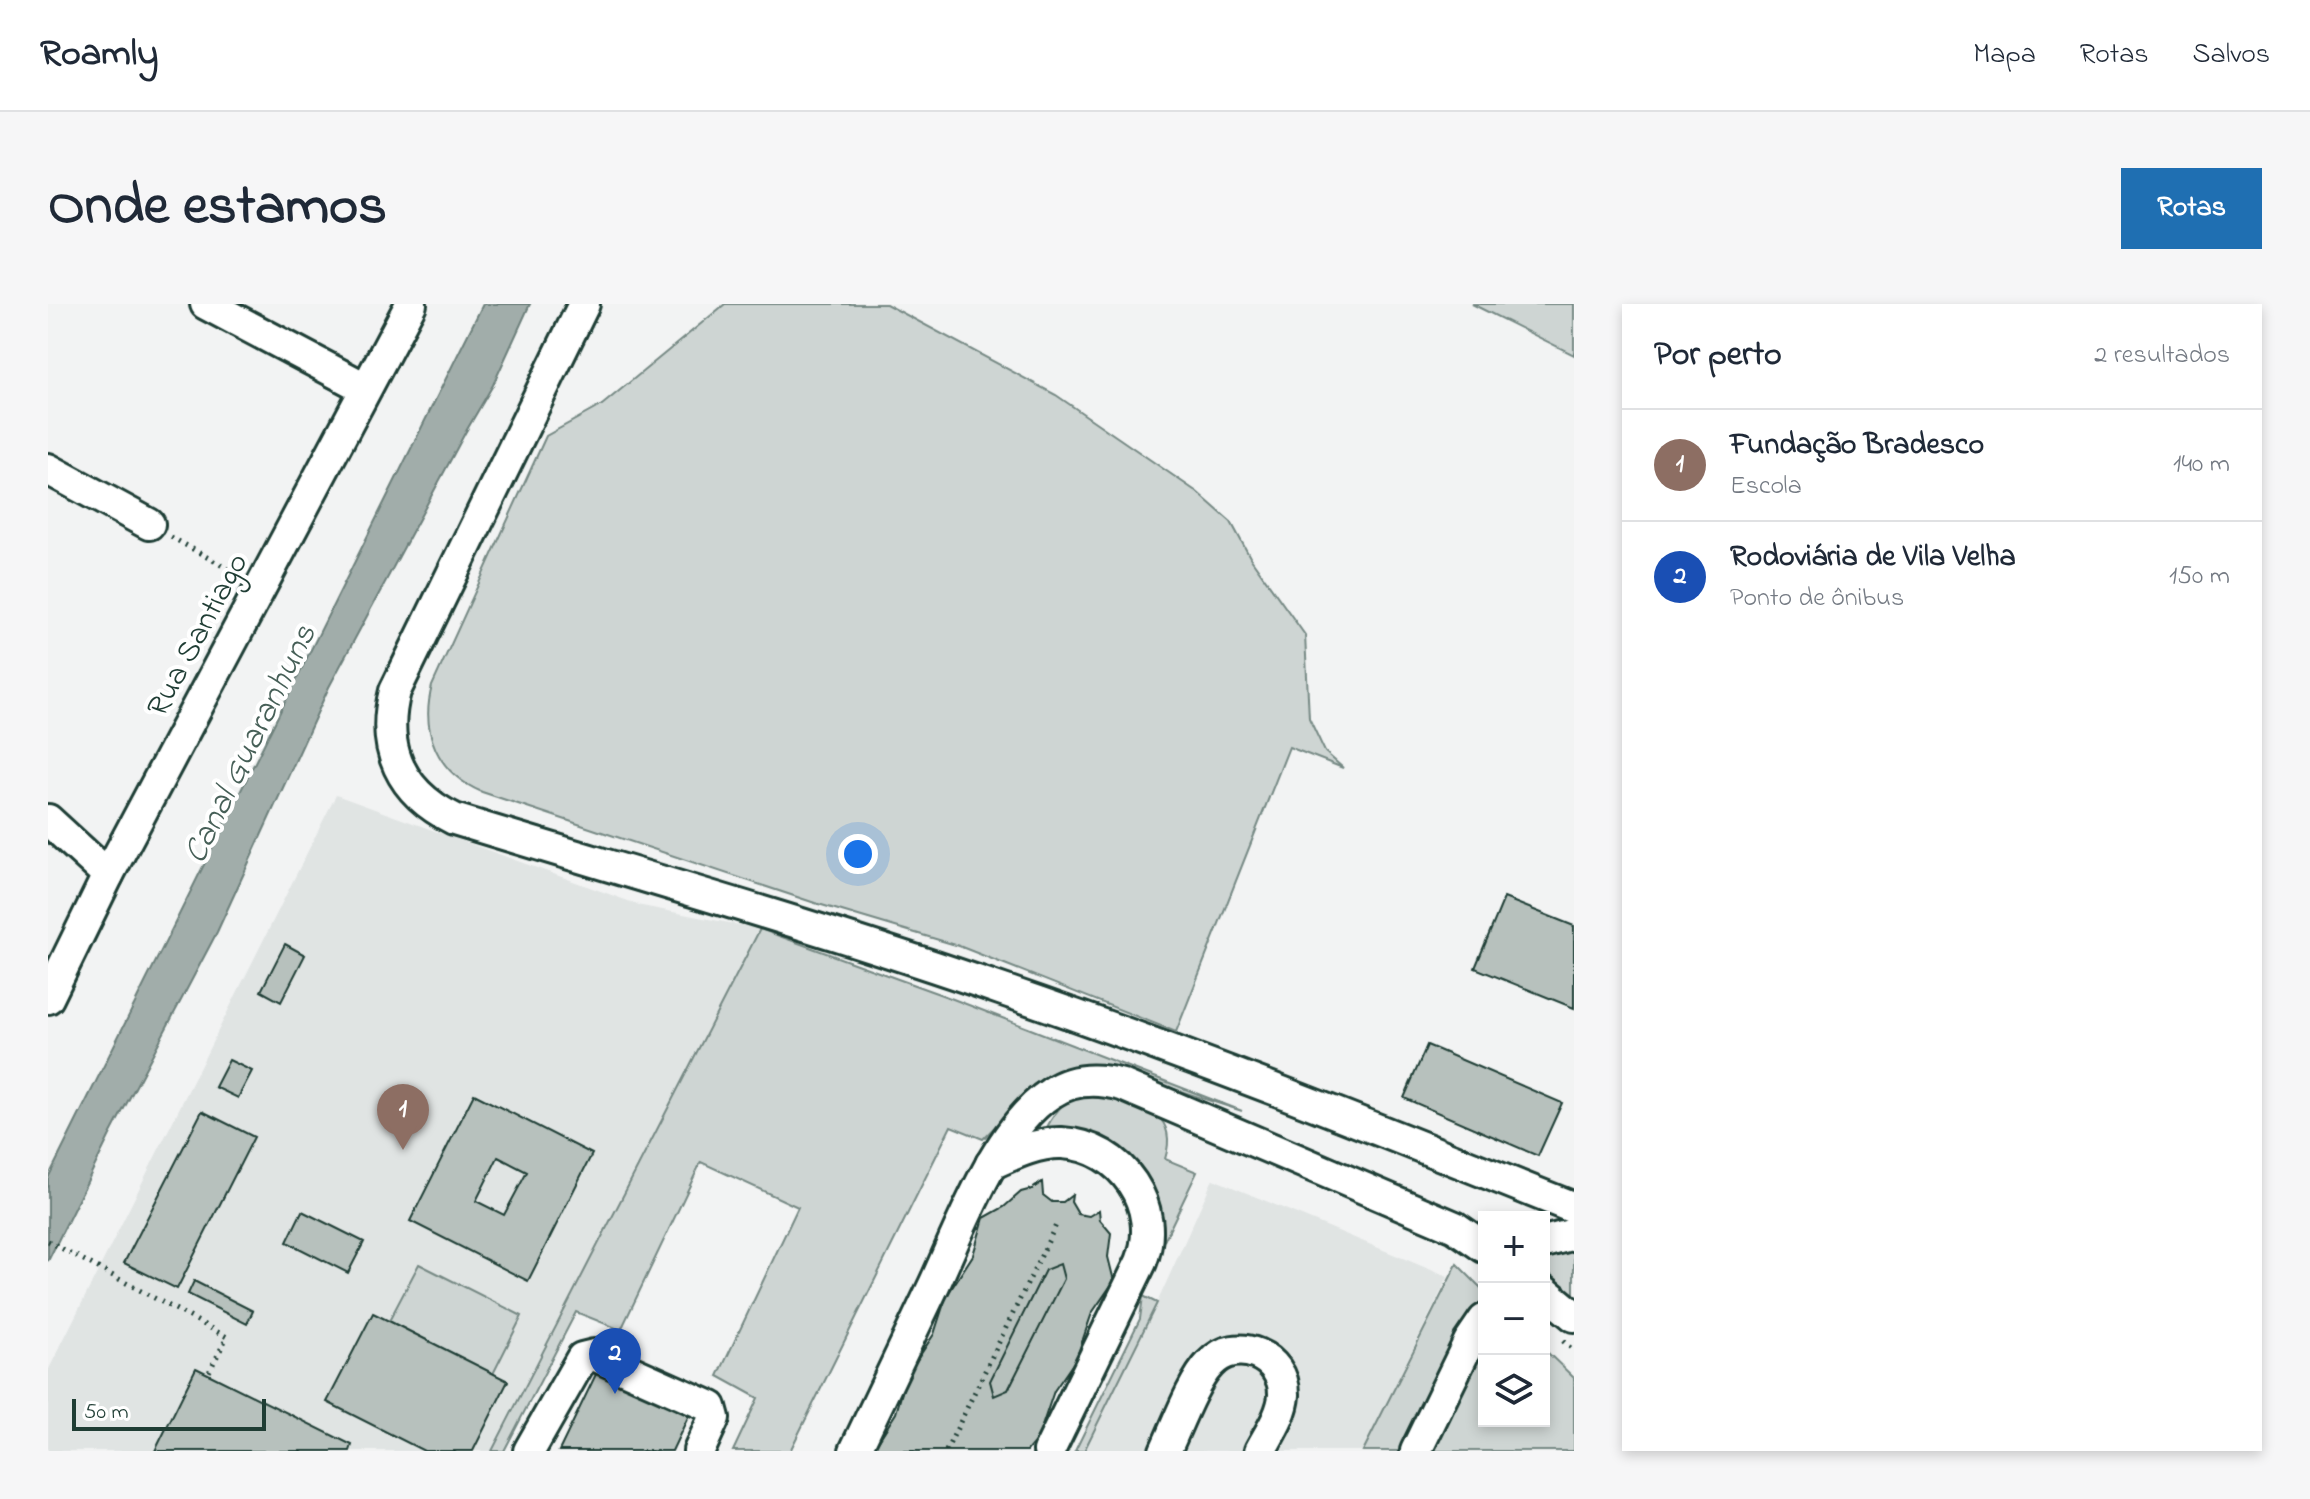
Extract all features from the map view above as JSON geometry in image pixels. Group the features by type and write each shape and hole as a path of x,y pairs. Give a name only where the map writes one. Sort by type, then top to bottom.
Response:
{"street":[{"path":"206,304 365,388"},
{"name":"Rua Santiago","path":"48,998 108,875 411,304"},
{"path":"584,304 395,691 390,708 391,744 403,777 425,802 454,819 863,944 1121,1031 1335,1112 1574,1208"},
{"path":"48,469 149,524"},
{"path":"48,820 108,875"},
{"path":"855,1451 991,1164 1011,1133 1049,1094 1064,1085 1093,1079 1122,1085 1470,1230"},
{"path":"991,1164 1047,1144 1088,1148 1123,1170 1139,1192 1147,1215 1148,1241 1141,1262 1049,1451"},
{"path":"1550,1241 1574,1234"},
{"path":"1550,1296 1574,1316"},
{"path":"1416,1451 1478,1329"},
{"path":"1165,1451 1208,1365 1227,1352 1239,1350 1261,1355 1270,1361 1283,1381 1283,1404 1260,1451"},
{"path":"529,1451 582,1358 594,1355 711,1407 714,1418 699,1451"}],"path":[{"path":"149,524 261,589"},
{"path":"946,1451 1057,1223"},
{"path":"48,1241 227,1337 208,1374"}],"shaded area":[{"path":"483,304 530,304 493,385 329,687 217,932 110,1135 48,1261 48,1178"},
{"path":"725,304 886,304 1056,395 1197,492 1231,522 1251,559 1305,635 1309,718 1325,752 1343,768 1289,747 1176,1032 959,946 815,903 482,792 466,784 443,762 431,735 428,719 432,686 546,436 602,405"},
{"path":"1472,304 1574,304 1574,355"},
{"path":"336,795 642,906 760,929 491,1451 48,1451 48,1371"},
{"path":"760,929 953,999 1242,1111 1118,1071 1073,1068 1034,1086 983,1139 951,1126 790,1451 733,1451 758,1398 718,1376 798,1207 701,1162 621,1330 576,1312 504,1451 492,1451"},
{"path":"1094,1090 1150,1110 1166,1128 1168,1142 1165,1159 1197,1172 1164,1241 1162,1216 1155,1193 1131,1157 1114,1144 1094,1135 1046,1129 1065,1103"},
{"path":"1213,1179 1448,1277 1363,1451 1084,1451 1157,1303"},
{"path":"1574,1249 1574,1298 1550,1282 1550,1252"},
{"path":"419,1264 522,1316 493,1374 389,1321"},
{"path":"1457,1264 1478,1285 1478,1427 1550,1427 1550,1355 1574,1378 1574,1451 1363,1451"},
{"path":"1143,1296 1157,1303 1084,1451 1075,1451 1140,1319"}],"building":[{"path":"1504,898 1574,926 1574,1008 1475,968"},
{"path":"285,944 305,955 281,1002 261,991"},
{"path":"1427,1045 1562,1103 1538,1156 1404,1098"},
{"path":"229,1060 252,1071 238,1098 215,1087"},
{"path":"474,1094 592,1154 528,1281 410,1221","holes":["498,1157 527,1172 504,1215 476,1201"]},
{"path":"202,1111 254,1137 177,1289 124,1263"},
{"path":"1042,1182 1043,1195 1052,1202 1063,1202 1072,1195 1071,1202 1078,1214 1089,1216 1099,1210 1100,1220 1111,1233 1108,1257 1114,1281 1092,1313 1076,1359 1054,1391 1038,1438 1027,1451 872,1451 896,1413 907,1375 934,1334 946,1297 973,1255 984,1218 1004,1207 1021,1192"},
{"path":"302,1211 364,1242 348,1273 287,1242"},
{"path":"1060,1264 1064,1279 1008,1390 994,1396 990,1381 1045,1270"},
{"path":"194,1281 253,1311 247,1324 188,1294"},
{"path":"373,1313 508,1381 473,1451 424,1451 327,1402"},
{"path":"196,1368 352,1445 350,1451 155,1451"},
{"path":"597,1372 689,1415 672,1451 559,1451"}],"place":[{"name":"Fundação Bradesco","path":"403,1150"},
{"name":"Rodoviária de Vila Velha","path":"615,1394"}],"water label":[{"name":"Canal Guaranhuns","path":"248,743"}]}
